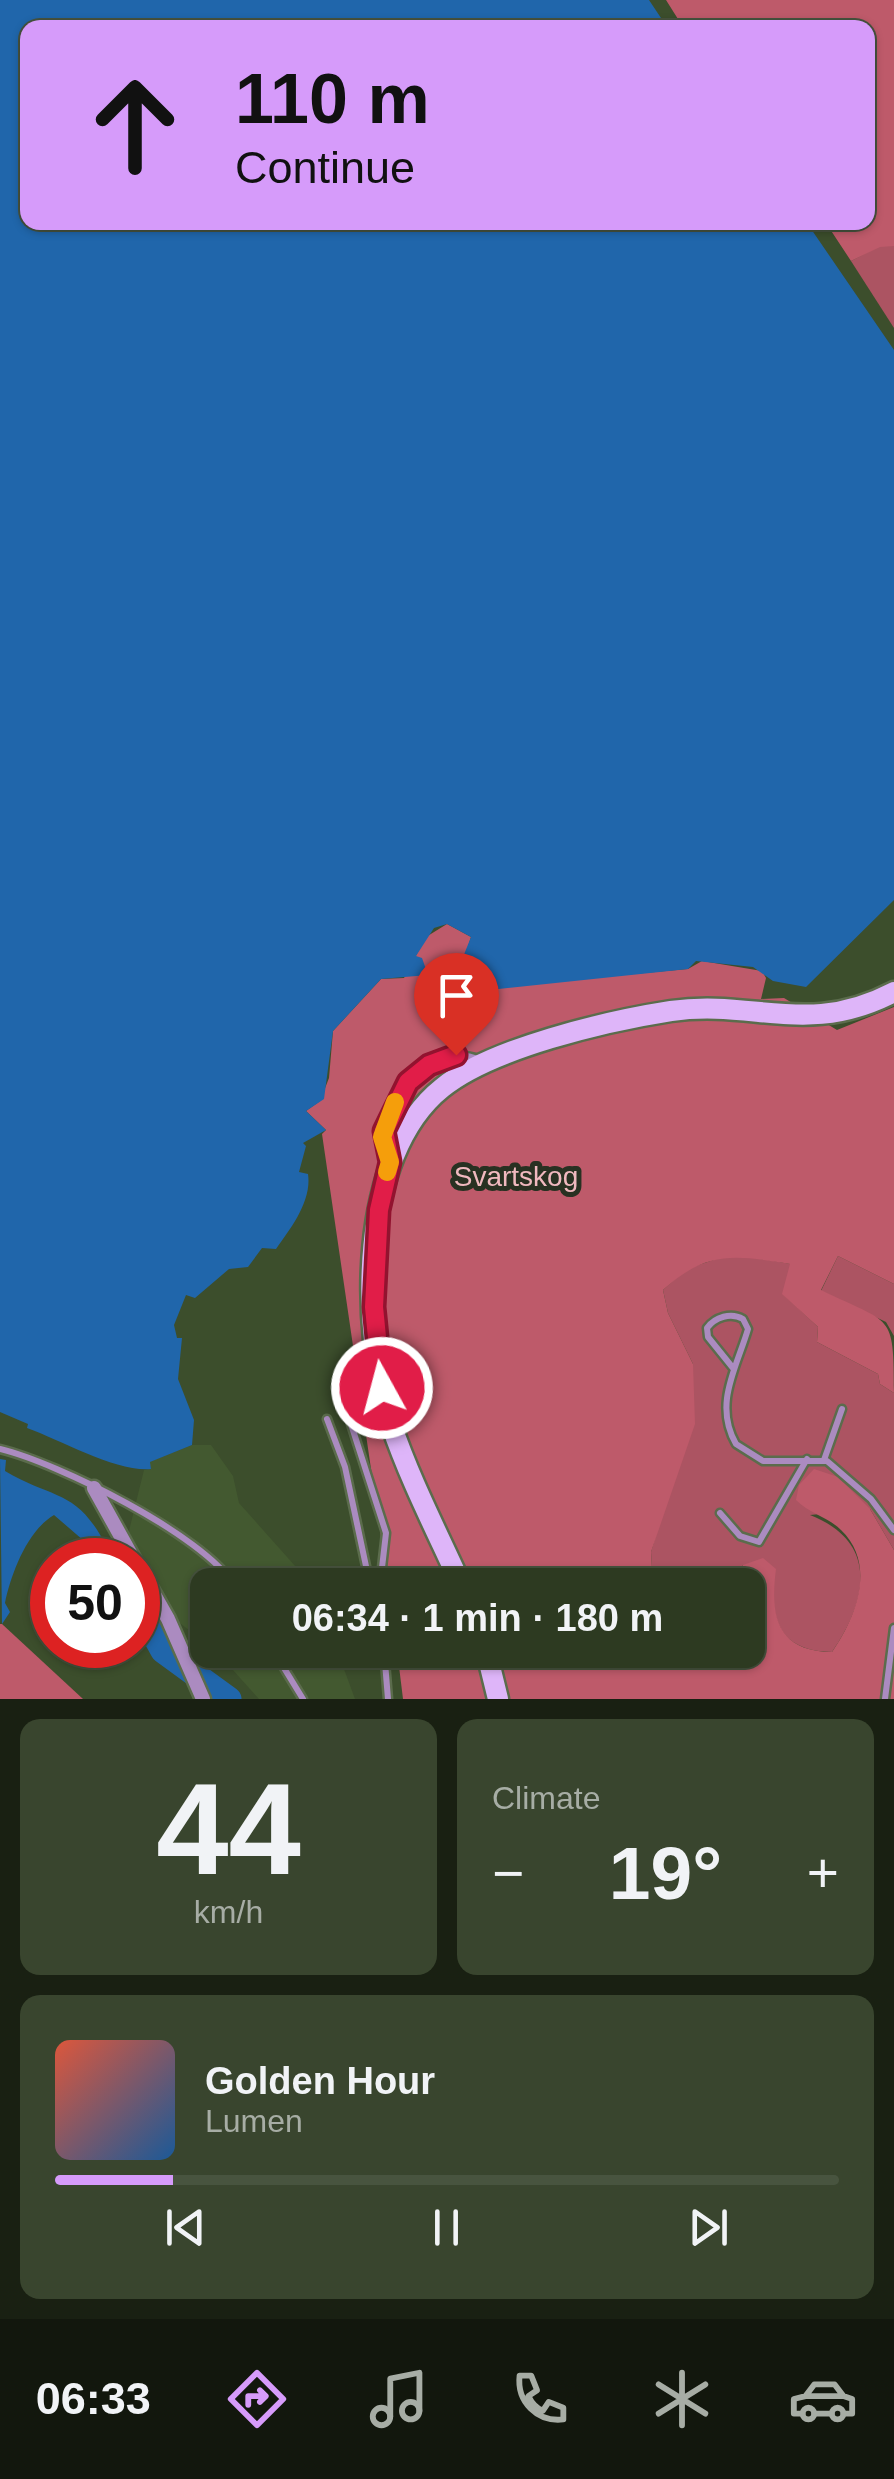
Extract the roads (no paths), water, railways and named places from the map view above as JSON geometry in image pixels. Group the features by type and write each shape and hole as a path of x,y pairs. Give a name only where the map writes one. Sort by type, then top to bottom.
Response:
{"main road":[{"path":"453,1568 400,1447 378,1366 376,1255 390,1162 402,1135 430,1098 483,1062 668,1012 708,1009 810,1017 861,1007 894,992"},
{"path":"490,1668 498,1699"}],"street":[{"path":"94,1488 122,1538"},
{"path":"160,1608 203,1699"}],"lane":[{"path":"733,1368 708,1337 706,1328 712,1320 731,1315 743,1319 748,1328 733,1368 726,1413 736,1444 763,1460 824,1460 885,1516 894,1530"},
{"path":"378,1366 353,1374 342,1396 386,1533 382,1568"},
{"path":"824,1460 842,1409"},
{"path":"327,1419 345,1467 366,1568"},
{"path":"0,1449 52,1466 152,1519 222,1568"},
{"path":"720,1513 740,1536 759,1542 808,1458"},
{"path":"885,1516 894,1512"},
{"path":"885,1699 894,1628"},
{"path":"285,1668 303,1699"},
{"path":"385,1668 388,1699"}],"water":[{"path":"0,0 649,0 662,20 20,20 20,230 812,230 894,350 894,900 806,987 773,981 753,967 696,961 688,969 480,991 461,962 471,937 447,924 434,928 416,956 422,958 428,975 381,979 333,1031 324,1099 306,1111 326,1130 303,1143 306,1146 299,1172 308,1174 307,1194 288,1232 276,1249 262,1248 248,1267 229,1269 195,1298 186,1295 174,1325 177,1338 182,1338 178,1379 194,1420 192,1445 150,1462 151,1469 137,1469 106,1461 27,1428 28,1424 0,1412"},
{"path":"0,1459 6,1460 5,1471 75,1505 102,1538 81,1538 54,1515 44,1522 30,1538 11,1579 5,1603 10,1612 2,1624"}],"waterway":[{"path":"160,1646 229,1699"}],"park label":[{"name":"Svartskog","path":"516,1176"}]}
